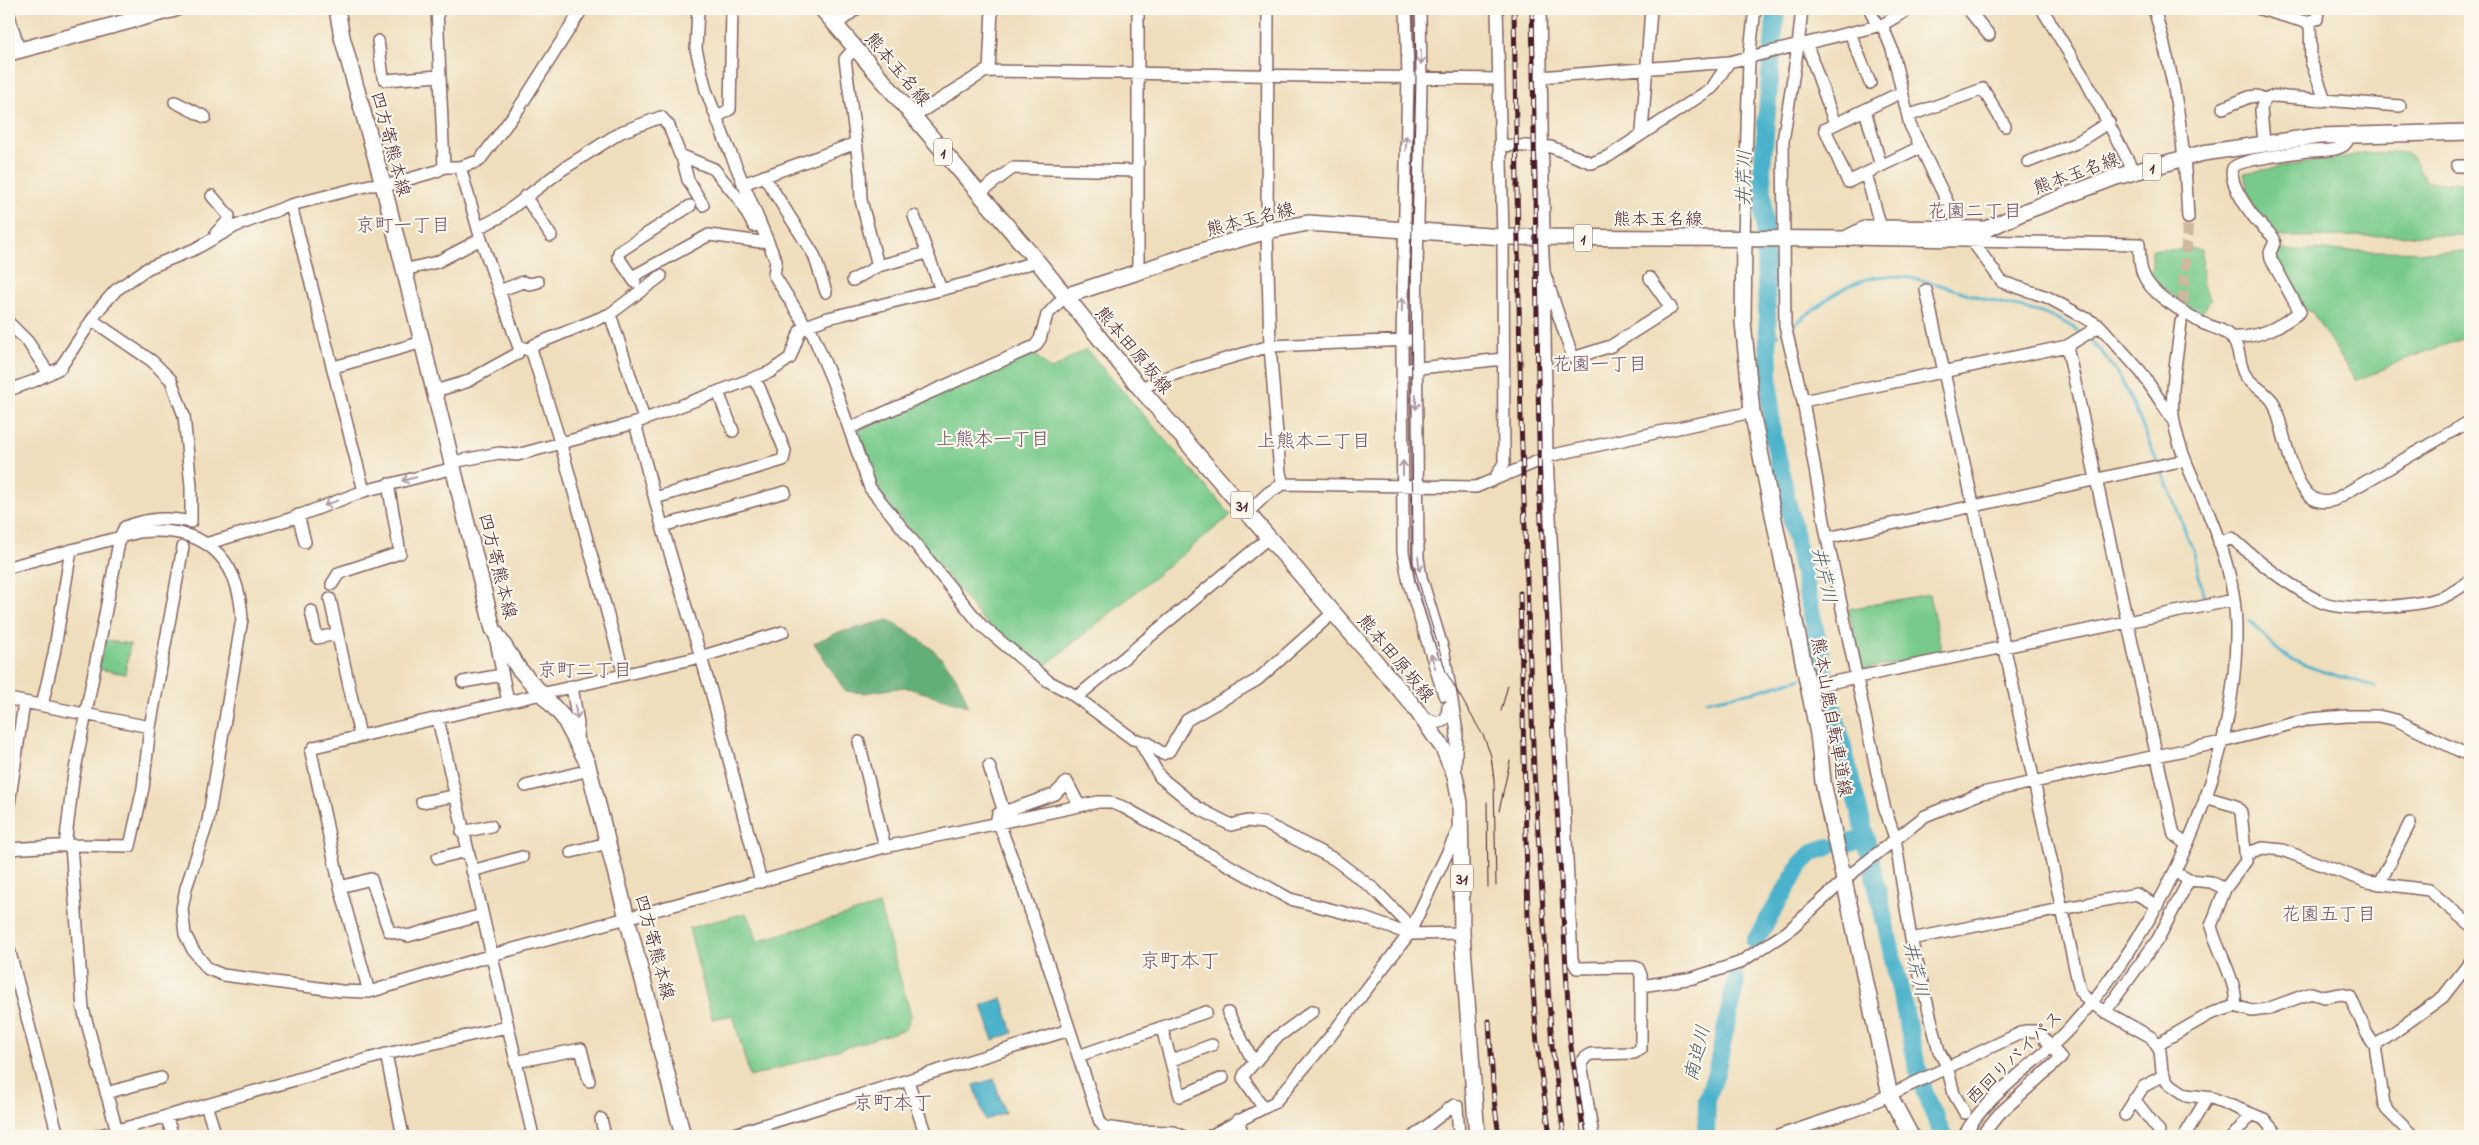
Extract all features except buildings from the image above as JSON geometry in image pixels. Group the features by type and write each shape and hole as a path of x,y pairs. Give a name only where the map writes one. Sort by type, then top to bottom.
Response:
{"main road":[{"path":"14,52 175,9"},
{"name":"四方寄熊本線","path":"338,9 342,38 383,184 494,629 519,669 563,716 577,739 589,770 683,1136"},
{"name":"熊本玉名線","path":"822,9 1065,296 1267,231 1308,224 1543,238 1845,239 1867,228 1987,229 1996,227 2026,211 2134,172 2186,157 2264,143 2318,136 2470,130"},
{"name":"熊本山鹿自転車道線","path":"1747,239 1743,322 1752,412 1818,734 1824,782 1848,878 1894,1091 1911,1136"},
{"name":"熊本田原坂線","path":"1065,296 1140,388 1334,612 1419,714 1443,748 1455,776 1462,822 1462,933 1477,1136"}],"street":[{"path":"437,9 444,167"},
{"path":"9,390 49,374 65,363 92,320 116,290 148,268 195,249 236,226 291,205 370,185 383,184 437,171 444,167 460,167 479,161 488,153 520,108 582,9"},
{"path":"689,42 696,9"},
{"path":"696,9 696,49 706,90 776,262 774,275"},
{"path":"717,117 730,109 732,9"},
{"path":"836,25 856,9"},
{"path":"989,71 992,9"},
{"path":"1138,9 1138,272"},
{"path":"1268,9 1267,231 1270,346 1280,473 1283,484"},
{"path":"1406,9 1410,230 1416,340 1419,567 1442,643 1457,732 1455,776"},
{"path":"1420,9 1421,78 1402,341 1405,569 1457,732"},
{"path":"1495,478 1504,463 1503,237 1496,9"},
{"path":"1540,9 1547,457 1572,960 1577,968 1582,970 1638,968 1642,975 1641,1049 1634,1053 1591,1054 1586,1056 1581,1063 1593,1136"},
{"path":"1642,132 1651,9"},
{"path":"1747,239 1755,9"},
{"path":"1802,9 1799,46 1789,94 1783,141 1785,326 1803,401 1827,538 1858,675 1884,806 1893,840 1911,939 1939,1051 1954,1094 1965,1113"},
{"path":"1870,9 1892,49 1908,116 1920,147 1945,196 1958,229"},
{"path":"1540,77 1647,70 1752,58 1879,26 1910,9"},
{"path":"1968,9 1989,35"},
{"path":"2042,9 2109,122 2134,172"},
{"path":"2154,9 2168,54 2186,157 2188,218"},
{"path":"2260,9 2276,15 2310,22 2317,19 2318,9"},
{"path":"9,15 14,52"},
{"path":"2310,22 2311,61 2323,94 2322,101"},
{"path":"1850,33 1870,83"},
{"path":"378,41 383,77 386,80 439,76"},
{"path":"1799,46 1835,124"},
{"path":"855,48 845,59 861,200 878,266"},
{"path":"1500,145 1551,147 1592,163 1609,156 1642,132 1712,88 1729,62"},
{"path":"914,116 984,72 989,71 1498,78"},
{"path":"1908,116 1983,89 2005,126"},
{"path":"1902,92 1825,129 1848,182 1920,147"},
{"path":"2223,108 2249,97 2257,96 2264,99 2275,96 2400,106"},
{"path":"2264,99 2261,110 2264,143"},
{"path":"175,102 205,117"},
{"path":"1865,110 1881,166"},
{"path":"404,270 437,262 480,233 526,196 621,132 661,117 669,126 682,157 688,180 703,205"},
{"path":"2028,162 2076,143 2109,122"},
{"path":"1845,239 2139,244 2142,273 2153,289 2201,322 2231,337 2250,338 2284,323 2300,312 2271,259 2270,253 2275,244 2274,238 2252,215 2238,192 2232,175 2233,168 2236,164 2250,161 2307,151 2339,148 2346,145 2350,136"},
{"path":"743,184 856,143"},
{"path":"682,157 714,169 748,213 774,275 806,326 811,330 832,380 874,494 981,625 1042,677 1078,698 1140,742 1148,743 1163,754 1166,753 1187,720 1257,680 1334,612"},
{"path":"2457,166 2470,166"},
{"path":"460,167 518,345 532,352 561,445 624,674"},
{"path":"978,194 1013,168 1137,171"},
{"path":"1866,174 1881,228"},
{"path":"764,176 814,255 826,292"},
{"path":"212,196 229,216 228,221 216,234 218,237"},
{"path":"526,196 551,236"},
{"path":"291,205 334,367 348,434 364,491"},
{"path":"640,290 618,256 619,252 690,206"},
{"path":"914,216 941,290"},
{"path":"632,277 709,235 761,242"},
{"path":"1973,242 2002,282 2047,297 2095,329 2141,372 2173,420"},
{"path":"853,280 878,266 927,253"},
{"path":"209,543 257,530 364,491 454,465 499,453 517,455 561,445 640,421 753,379 785,364 790,358 796,337 806,326 828,318 941,290 1037,261"},
{"path":"1544,272 1573,358 1611,346 1648,324 1670,308 1650,278"},
{"path":"435,390 466,382 525,348 610,314 661,276"},
{"path":"499,291 523,282 530,284 538,282"},
{"path":"1926,290 2080,992 2090,1003 2151,1037 2160,1051 2167,1082 2186,1095 2207,1098 2264,1118 2278,1136"},
{"path":"850,428 1035,346 1040,339 1047,315 1065,296"},
{"path":"610,314 640,421 662,526 700,657 761,882"},
{"path":"92,320 162,370 171,380 184,416 191,486 191,522 162,518 141,520 125,527 120,537 73,780 68,846 83,1009 117,1131"},
{"path":"2173,420 2181,322"},
{"path":"9,323 28,342 49,374"},
{"path":"1803,401 2067,346 2095,329"},
{"path":"2231,337 2238,351 2245,375 2273,402 2292,468 2311,498 2318,502 2326,503 2334,500 2470,421"},
{"path":"1140,388 1178,373 1270,346 1416,340"},
{"path":"334,367 423,342"},
{"path":"2067,346 2174,836 2186,844"},
{"path":"1402,370 1503,359"},
{"path":"655,498 783,460 785,451 759,387 753,379"},
{"path":"718,392 732,431"},
{"path":"1248,512 1268,493 1283,484 1403,487 1476,486 1547,457 1752,412"},
{"name":"西回りバイパス","path":"2053,1046 2090,1003 2135,945 2175,872 2205,797 2222,742 2233,686 2236,626 2234,600 2219,543 2185,460 2173,420"},
{"path":"1827,538 2185,460"},
{"path":"332,584 339,572 400,553 388,484"},
{"path":"662,526 785,492"},
{"path":"298,515 305,542"},
{"path":"9,567 120,537 158,530 193,536 209,543 232,573 241,603 242,619 208,821 186,888 182,909 185,934 197,955 208,970 223,975 341,991 369,992 492,955 885,847 1078,805 1109,802 1123,807 1290,899 1361,917 1409,934 1462,933"},
{"path":"1078,698 1268,538"},
{"path":"2219,543 2232,538 2258,561 2321,602 2357,607 2413,606 2443,597 2470,581"},
{"path":"9,849 68,846 130,846 143,788 150,727 183,547"},
{"path":"42,706 54,654 71,550"},
{"path":"330,599 360,736"},
{"path":"1807,680 1858,675 2234,600"},
{"path":"315,617 317,638 337,634"},
{"path":"494,629 508,702"},
{"path":"369,992 340,887 311,752 314,748 700,657 784,632"},
{"path":"462,682 502,675"},
{"path":"572,686 578,724 577,739"},
{"path":"9,699 150,727"},
{"path":"9,804 24,703"},
{"path":"1419,714 1438,722 1446,719 1448,707"},
{"path":"1641,986 1693,978 1738,963 1787,932 1893,840 1925,816 1953,803 1982,793 2222,742 2310,719 2378,716 2396,720 2470,756"},
{"path":"438,719 462,832 533,1136"},
{"path":"860,742 885,847"},
{"path":"1140,742 1160,777 1198,808 1231,825 1247,821 1264,823 1321,851 1375,890 1407,923 1409,934"},
{"path":"990,766 1004,812"},
{"path":"526,786 589,770"},
{"path":"1078,805 1067,782 1055,794 997,816 1069,1030 1104,1127 1131,1131 1174,1132 1182,1136"},
{"path":"422,802 454,796"},
{"path":"2205,797 2236,806 2241,812 2247,853 2246,861 2225,889 2211,926 2233,986 2236,999 2235,1006"},
{"path":"1210,1136 1274,1102 1329,1038 1409,934 1462,822"},
{"path":"2379,884 2410,823"},
{"path":"462,832 491,826"},
{"path":"571,852 608,843"},
{"path":"2247,853 2263,848 2282,850 2338,873 2379,884 2429,890 2470,925"},
{"path":"438,858 467,851"},
{"path":"472,871 522,857"},
{"path":"2175,872 2189,880 2211,882 2225,889"},
{"path":"340,887 371,879 389,930 408,936 482,915"},
{"path":"2105,1012 2158,939 2189,880"},
{"path":"1911,939 2136,894 2158,906"},
{"path":"9,949 13,981 58,1136"},
{"path":"2375,1046 2443,997 2470,962"},
{"path":"2156,1045 2210,1014 2235,1006 2252,1011 2267,1009 2311,993 2324,997 2341,994 2350,996 2367,1034 2375,1046 2384,1104 2389,1112 2413,1136"},
{"path":"1263,1107 1243,1078 1276,1038 1313,1011"},
{"path":"1078,1056 1206,1012"},
{"path":"1228,1013 1251,1057 1256,1062"},
{"path":"98,1136 386,1054 507,1027"},
{"path":"1162,1028 1180,1096 1223,1078"},
{"path":"728,1136 1069,1030"},
{"path":"1778,1136 1859,1109 1944,1067 2026,1031 2038,1031 2053,1046 2061,1058 2000,1114 1974,1133"},
{"path":"1172,1060 1212,1045"},
{"path":"515,1062 581,1049 589,1081"},
{"path":"386,1054 403,1136"},
{"path":"2125,1115 2143,1087 2164,1075"},
{"path":"106,1093 161,1078"},
{"path":"908,1080 926,1136"},
{"path":"2185,1135 2207,1098"},
{"path":"2134,1099 2159,1131 2158,1136"},
{"path":"206,1105 216,1136"},
{"path":"1414,1136 1454,1105 1457,1106 1459,1136"},
{"path":"2233,1136 2252,1114"},
{"path":"166,1116 173,1136"},
{"path":"600,1119 605,1136"},
{"path":"1238,1120 1243,1136"}],"green space":[{"path":"2399,152 2406,154 2416,162 2425,182 2470,183 2470,235 2279,237 2259,215 2249,194 2244,173 2369,153"},
{"path":"2202,249 2203,287 2211,300 2201,314 2151,280 2147,272 2152,270 2152,250"},
{"path":"2273,250 2470,252 2470,336 2408,358 2356,381 2312,312 2307,311 2274,262"},
{"path":"1086,349 1231,515 1041,669 983,620 879,492 865,460 858,434 854,435 857,431 1033,353 1051,370"},
{"path":"1929,594 1942,653 1862,670 1848,609"},
{"path":"888,620 915,636 938,654 956,677 968,706 904,687 865,693 845,691 814,643 837,633"},
{"path":"104,640 130,644 125,674 99,669"},
{"path":"879,905 911,1015 906,1029 750,1077 733,1015 712,1019 689,928 746,913 758,941"}],"water":[{"path":"1002,998 1013,1033 993,1040 982,1005"},
{"path":"994,1079 1005,1113 985,1120 974,1085"}],"waterway":[{"name":"井芹川","path":"1776,9 1762,169 1771,426 1827,684 1866,839 1921,1083 1943,1136"},
{"path":"1791,327 1833,295 1851,285 1876,277 1892,276 1925,281 1988,300 2048,315 2081,333"},
{"path":"1769,344 1778,335"},
{"path":"2086,337 2099,349 2120,378 2129,394 2157,461"},
{"path":"2163,474 2194,553 2204,598"},
{"path":"2250,621 2286,656 2318,670 2375,687"},
{"path":"1810,675 1824,669"},
{"path":"1706,701 1757,691 1802,678"},
{"name":"南迫川","path":"1842,844 1866,839"},
{"name":"南迫川","path":"1755,941 1801,864 1813,852 1828,847"},
{"name":"南迫川","path":"1706,1136 1707,1099 1716,1073 1736,980"}],"tunnel":[{"path":"2182,319 2188,218"}],"tram line":[{"path":"1415,9 1416,78 1411,262 1413,563 1446,672 1484,737 1491,756 1494,780 1496,886"},
{"path":"1501,711 1508,685"},
{"path":"1499,811 1510,761"},
{"path":"1487,802 1488,887"}],"railway":[{"path":"1514,9 1521,421 1534,772 1552,1046 1564,1136"},
{"path":"1532,9 1540,502 1570,1040 1584,1136"},
{"path":"1520,593 1528,916 1537,1045 1550,1136"},
{"path":"1489,1021 1494,1100 1499,1136"}],"district":[{"name":"花園二丁目","path":"1975,210"},
{"name":"京町一丁目","path":"403,224"},
{"name":"花園一丁目","path":"1600,363"},
{"name":"上熊本一丁目","path":"993,438"},
{"name":"上熊本二丁目","path":"1314,440"},
{"name":"京町二丁目","path":"585,669"},
{"name":"花園五丁目","path":"2329,913"},
{"name":"京町本丁","path":"1180,960"},
{"name":"京町本丁","path":"893,1102"}]}
